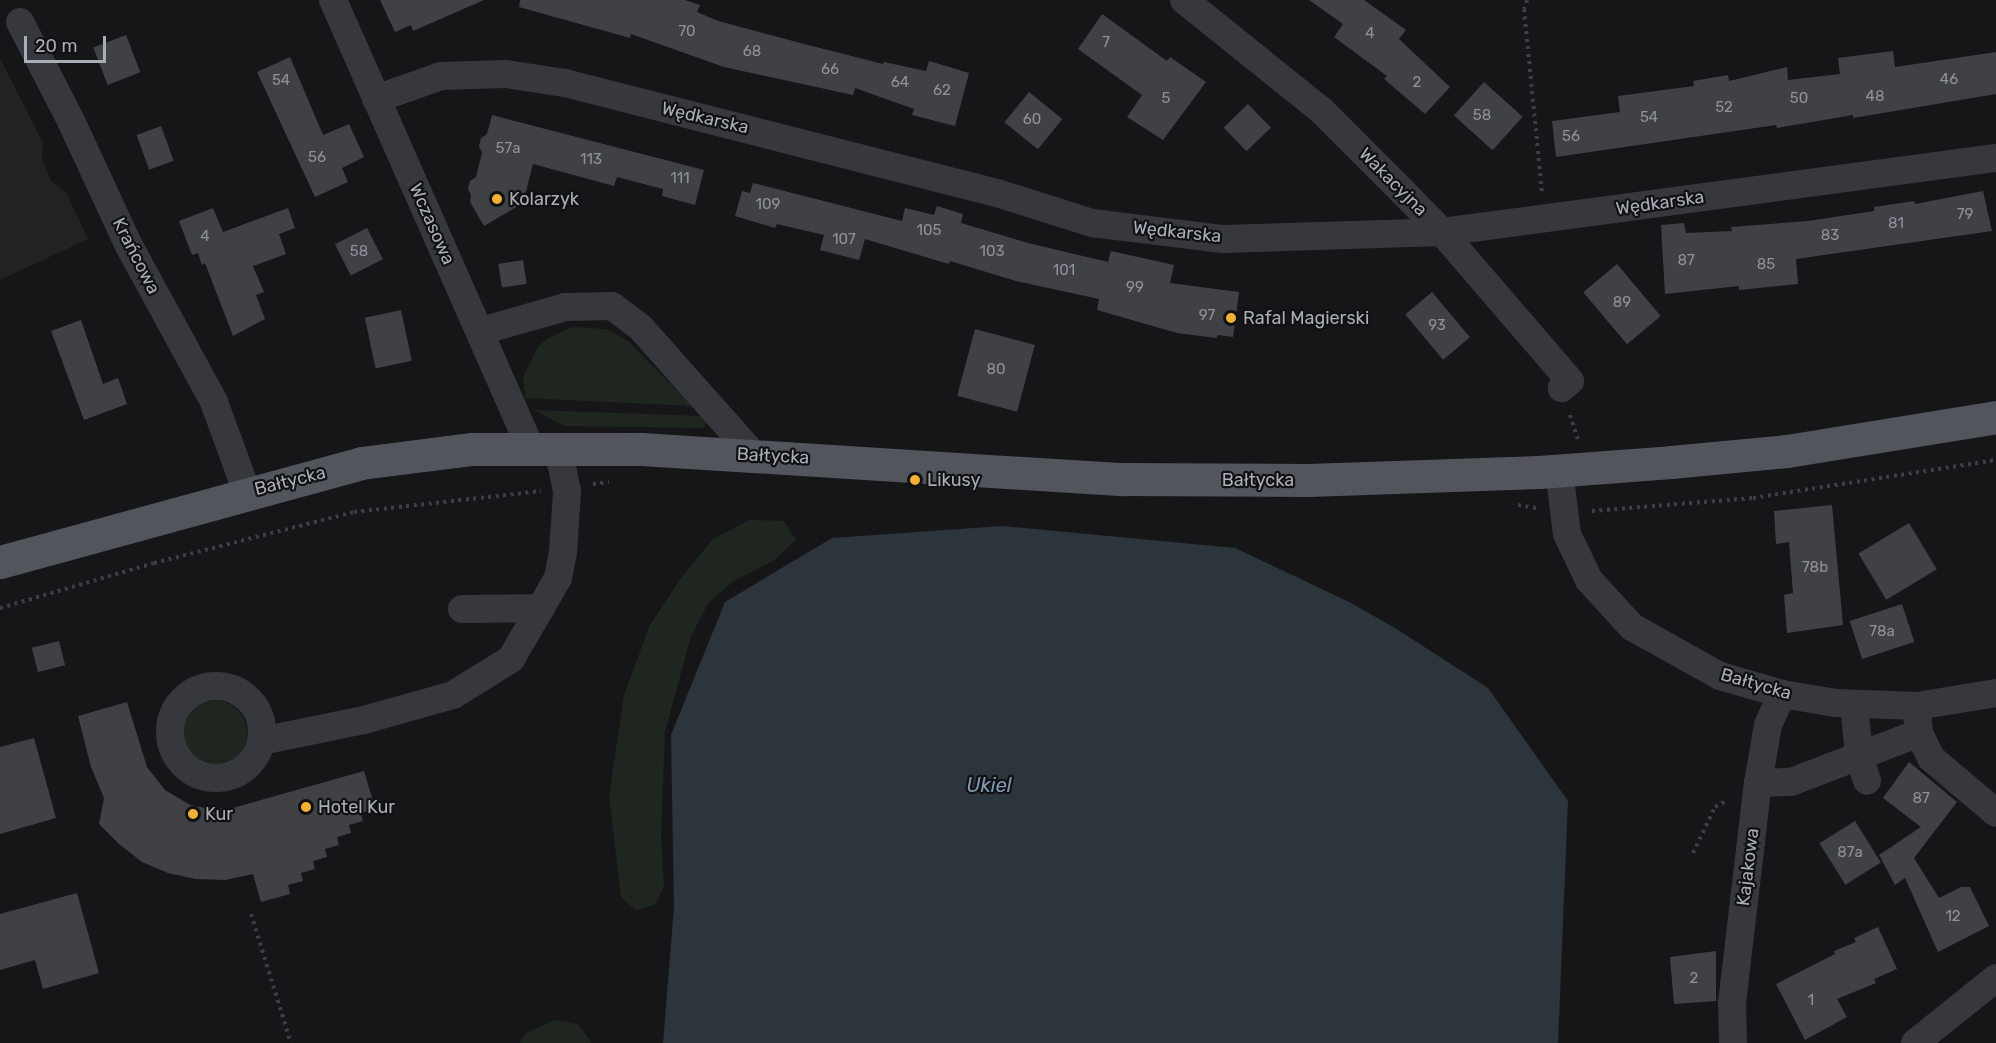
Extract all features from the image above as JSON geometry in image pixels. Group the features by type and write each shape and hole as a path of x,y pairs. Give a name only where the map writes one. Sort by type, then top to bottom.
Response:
{"main road":[{"name":"Bałtycka","path":"0,562 247,492 361,463 472,449 545,448 753,454 1123,479 1308,480 1559,470 1787,451 1996,417"}],"street":[{"name":"Wczasowa","path":"261,741 364,720 453,695 511,659 558,578 563,552 567,488 481,331 333,0"},
{"name":"Wakacyjna","path":"1184,0 1322,111 1442,232 1570,381 1562,388"},
{"name":"Krańcowa","path":"20,22 71,121 128,244 213,402 247,492"},
{"name":"Wędkarska","path":"376,99 441,76 506,74 566,83 770,133 1000,194 1092,223 1223,238 1442,232 1996,158"},
{"path":"481,331 565,307 612,306 641,328 753,454"},
{"name":"Bałtycka","path":"1559,470 1567,534 1589,580 1632,627 1720,676 1782,694 1854,704 1918,719 1996,693"},
{"path":"462,609 541,608"},
{"name":"Kajakowa","path":"1733,1043 1732,1004 1758,783 1768,725 1782,694"},
{"path":"1854,704 1863,768"},
{"path":"1758,783 1791,782 1863,768 1918,719 1931,758 1996,813"},
{"path":"1915,1043 1996,978"}],"path":[{"path":"1527,0 1524,9 1545,218"},
{"path":"1509,503 1529,508 1625,510 1753,498 1996,460"},
{"path":"0,608 154,563 354,512 613,481"},
{"path":"1693,853 1715,807 1758,783"},
{"path":"251,914 291,1043"}],"shaded area":[{"path":"0,58 43,143 42,160 51,181 66,192 88,239 0,280"},
{"path":"573,327 606,329 628,341 692,406 525,398 523,377 538,347 548,338"},
{"path":"534,410 700,416 704,418 706,425 703,428 564,426"},
{"path":"749,520 784,521 796,540 773,561 734,581 709,602 691,636 665,732 661,837 664,886 656,904 636,911 621,897 609,796 624,695 650,625 681,578 713,539"},
{"path":"214,700 227,703 237,710 244,720 247,733 244,746 237,756 227,763 214,766 201,763 191,756 184,746 181,733 184,720 191,710 201,703"},
{"path":"555,1020 578,1024 592,1043 519,1043 526,1033"}],"water":[{"name":"Ukiel","path":"1002,526 1235,548 1351,603 1395,628 1488,688 1568,801 1558,1043 663,1043 674,908 671,735 725,602 832,538"}],"building":[{"path":"380,0 484,0 413,31 411,25 395,32"},
{"path":"520,0 685,0 700,5 697,12 718,21 808,45 883,64 884,62 926,71 929,61 969,73 955,126 912,115 914,109 855,88 853,95 724,67 631,34 630,38 519,7"},
{"path":"1309,0 1364,0 1406,30 1399,39 1450,87 1425,114 1384,79 1387,76 1334,37 1343,24"},
{"path":"1102,14 1167,61 1170,57 1206,82 1163,140 1127,117 1142,95 1078,49"},
{"path":"126,35 140,72 108,85 93,48"},
{"path":"1893,51 1895,67 1996,52 1996,94 1853,118 1853,115 1777,128 1776,125 1556,157 1552,121 1620,112 1618,96 1694,86 1693,81 1728,75 1729,81 1787,67 1788,80 1840,74 1838,58"},
{"path":"290,57 323,135 349,124 364,157 342,168 348,182 315,197 257,72"},
{"path":"1484,82 1523,117 1493,150 1454,115"},
{"path":"1029,92 1062,119 1038,149 1004,122"},
{"path":"1248,104 1271,128 1246,151 1224,128"},
{"path":"492,115 704,170 695,205 662,196 663,189 617,177 614,186 533,164 523,203 484,226 470,202 471,195 468,189 470,181 476,177 482,153 479,146 481,138 487,134"},
{"path":"161,126 174,161 149,170 137,135"},
{"path":"753,183 902,221 905,208 934,215 937,206 963,214 961,223 1028,243 1108,262 1111,251 1174,265 1170,283 1239,292 1233,337 1218,335 1216,338 1177,333 1097,310 1099,299 1016,281 950,261 949,264 865,239 859,260 820,250 824,235 777,224 775,228 735,216 742,191 750,193"},
{"path":"1983,191 1992,231 1796,259 1798,284 1739,290 1739,286 1665,294 1661,225 1684,223 1686,233 1732,231 1731,227 1808,221 1874,211 1874,207 1914,201 1915,204"},
{"path":"213,208 223,232 288,208 295,228 279,234 286,254 253,266 264,292 256,295 265,319 233,336 205,263 202,265 198,253 192,255 179,221"},
{"path":"367,228 383,259 351,276 335,244"},
{"path":"523,260 527,284 502,288 498,264"},
{"path":"1617,264 1661,316 1627,344 1583,292"},
{"path":"1432,292 1470,337 1443,360 1405,314"},
{"path":"401,310 412,361 376,369 365,318"},
{"path":"81,320 103,384 118,378 127,404 84,420 51,331"},
{"path":"975,329 1035,345 1017,412 957,396"},
{"path":"1832,505 1843,625 1787,633 1784,595 1793,593 1789,542 1776,544 1774,511"},
{"path":"1909,523 1937,569 1886,600 1858,553"},
{"path":"1902,604 1914,642 1862,659 1850,621"},
{"path":"59,641 65,665 38,672 32,648"},
{"name":"Hotel Kur","path":"127,702 147,767 165,790 190,805 211,809 233,808 364,771 375,808 361,813 363,821 349,825 351,833 337,837 339,845 325,849 327,857 313,861 315,869 301,873 303,881 288,885 290,894 261,902 253,874 225,880 196,879 168,873 142,862 99,824 104,798 91,767 78,716"},
{"path":"34,738 56,818 0,834 0,747"},
{"path":"1909,762 1957,802 1914,858 1939,898 1961,887 1970,887 1989,926 1938,952 1905,878 1895,885 1879,855 1921,827 1883,798"},
{"path":"1855,821 1881,863 1845,885 1819,843"},
{"path":"77,893 99,973 43,989 35,960 0,970 0,914"},
{"path":"1878,927 1897,969 1874,979 1876,983 1837,999 1847,1017 1805,1040 1776,984 1835,954 1834,951 1856,942 1854,938"},
{"path":"1716,951 1716,1001 1674,1004 1670,957"}],"place":[{"name":"Kolarzyk","path":"497,199"},
{"name":"Rafal Magierski","path":"1231,318"},
{"name":"Likusy","path":"915,480"},
{"name":"Hotel Kur","path":"306,807"},
{"name":"Kur","path":"193,814"}]}
